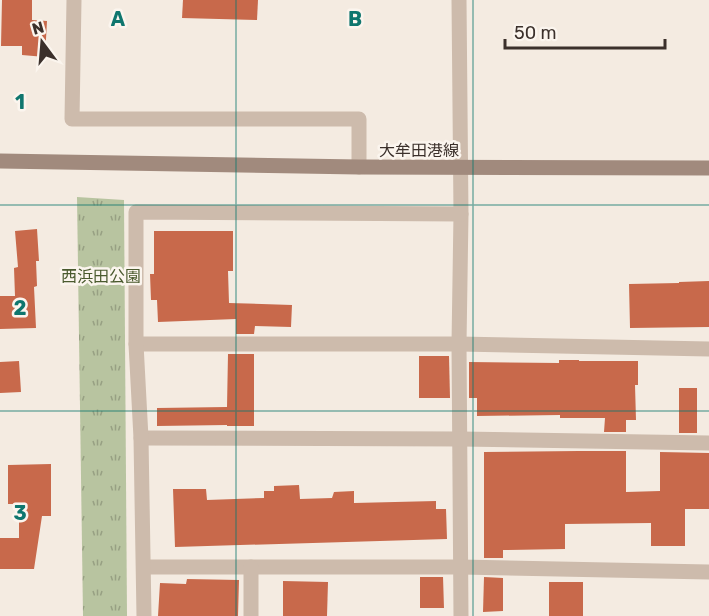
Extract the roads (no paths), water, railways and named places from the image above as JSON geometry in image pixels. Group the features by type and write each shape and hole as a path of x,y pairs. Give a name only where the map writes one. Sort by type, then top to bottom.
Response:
{"main road":[{"name":"大牟田港線","path":"0,161 460,168 709,168"}],"street":[{"path":"74,0 72,119 359,119 359,167"},
{"path":"459,0 461,616"},
{"path":"144,616 141,438 136,344 136,212 461,214"},
{"path":"136,344 459,344 709,349"},
{"path":"141,438 461,439 709,443"},
{"path":"144,567 461,567 709,572"},
{"path":"251,567 251,616"}],"park label":[{"name":"西浜田公園","path":"101,276"}]}
